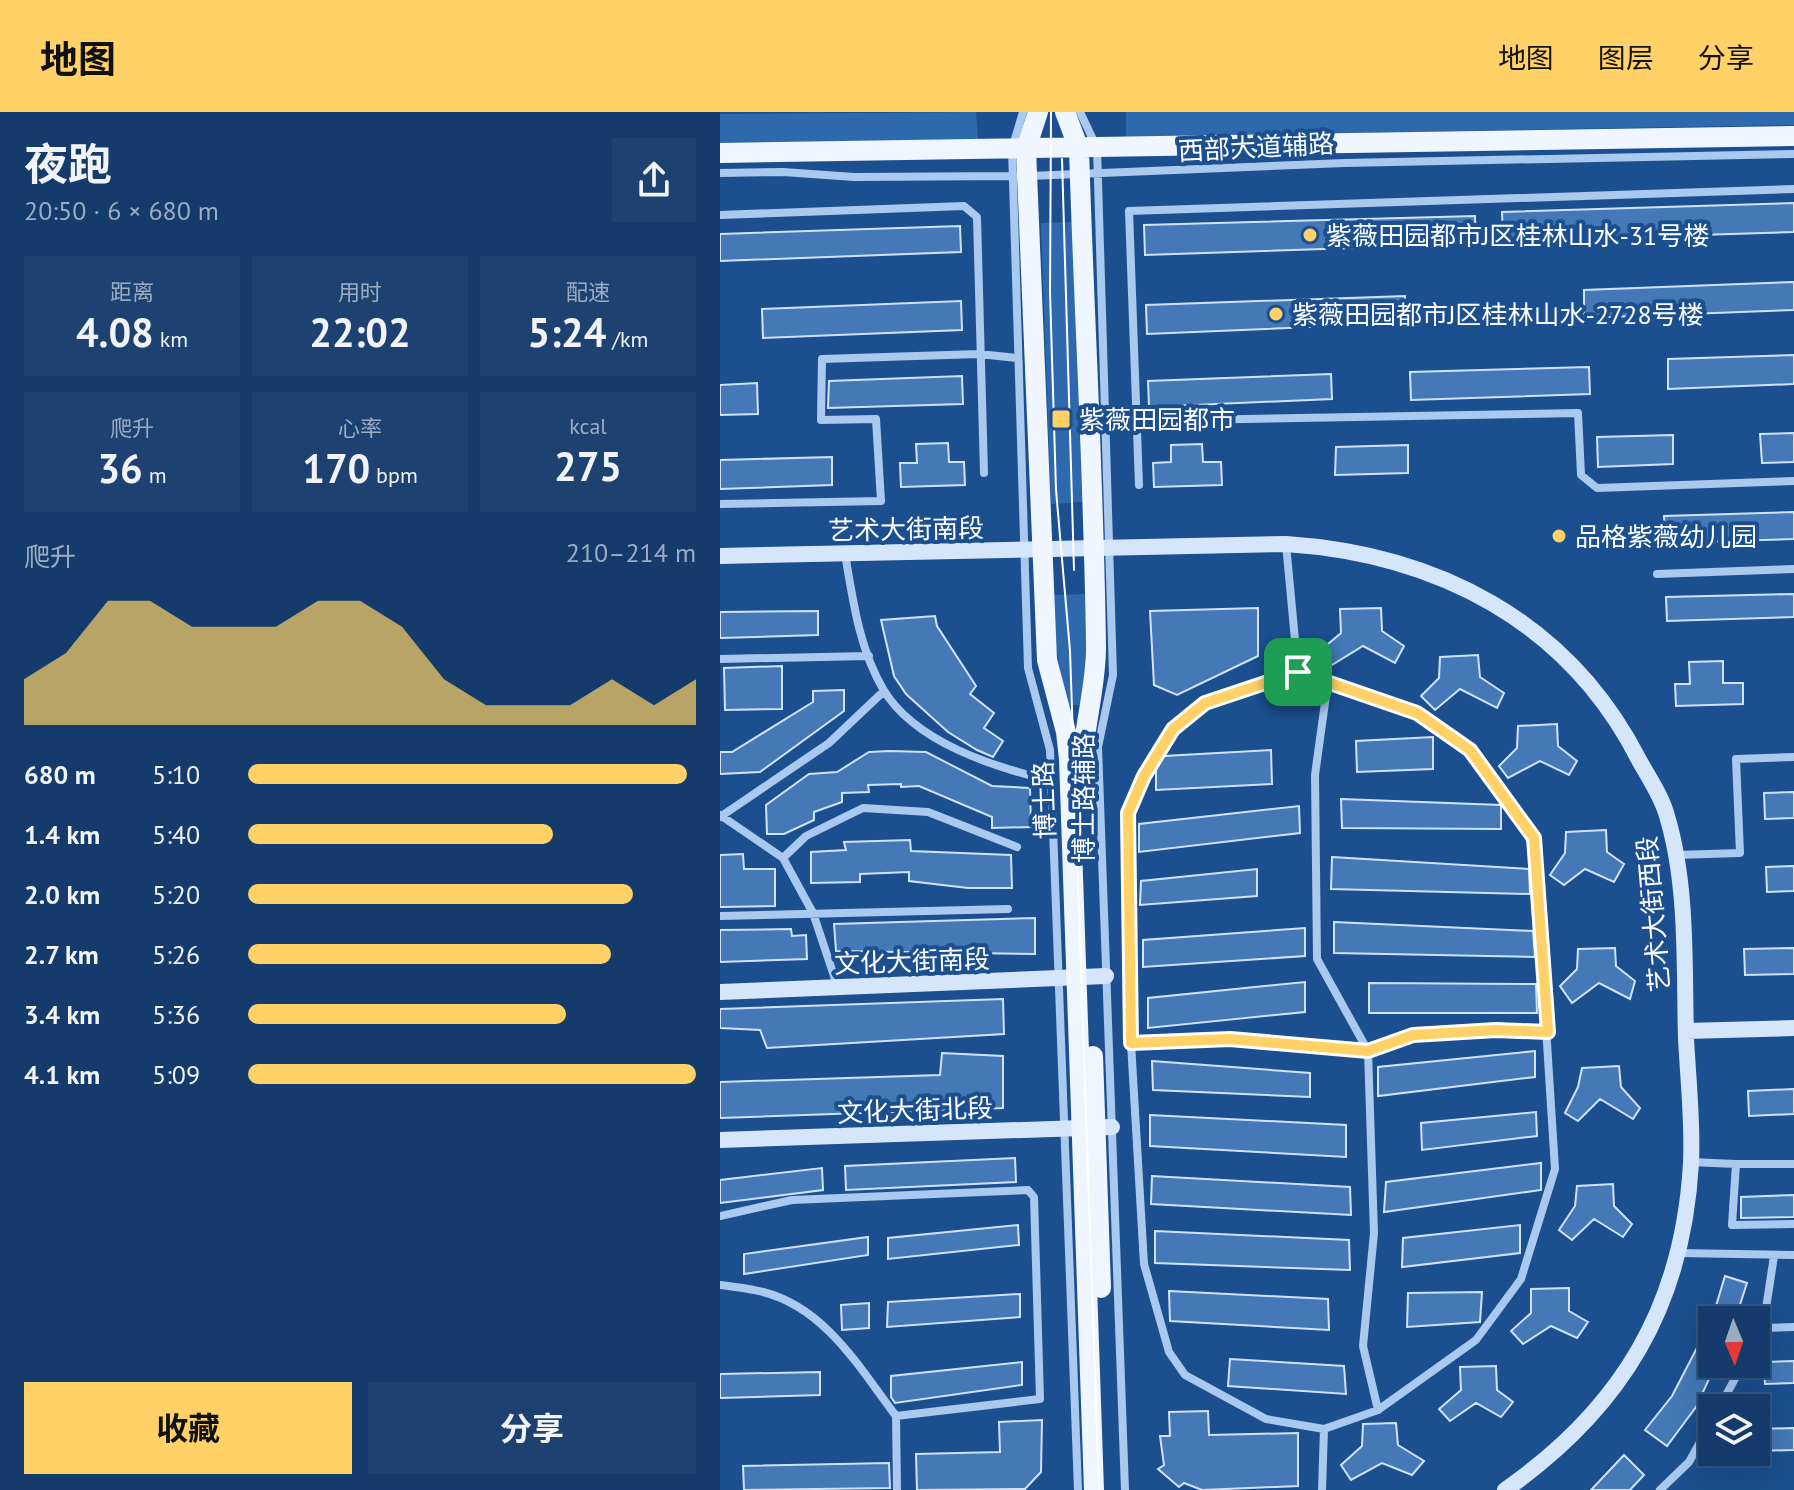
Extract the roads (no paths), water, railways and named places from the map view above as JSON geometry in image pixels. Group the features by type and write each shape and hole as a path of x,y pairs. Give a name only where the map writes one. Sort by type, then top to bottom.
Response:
{"main road":[{"name":"博士路","path":"1038,112 1019,149 1032,550 1047,660 1066,732 1083,977"},
{"name":"博士路","path":"1065,112 1088,149 1102,548 1096,652 1083,735 1082,767 1083,977 1094,1490"},
{"path":"720,153 1794,136"},
{"name":"博士路","path":"1088,1128 1108,1490"}],"street":[{"path":"1019,149 1023,112"},
{"path":"1080,112 1088,149"},
{"name":"西部大道辅路","path":"720,173 783,172 854,177 1020,176 1344,163 1794,154"},
{"name":"博士路辅路","path":"1020,176 1017,358 1032,550 1028,668 1050,750 1051,781 1083,977 1088,1128 1078,1490"},
{"path":"1139,485 1129,211 1794,189"},
{"path":"720,215 964,206 977,217 984,473"},
{"path":"720,504 881,501 876,419 821,420 822,359 979,354 1017,358"},
{"path":"1189,420 1578,413 1581,475 1597,488 1794,481"},
{"path":"1286,544 1298,672"},
{"name":"艺术大街西段","path":"1102,548 1286,544 1331,547 1442,576 1517,617 1587,682 1625,732 1666,812 1680,891 1691,1162 1679,1253 1653,1326 1611,1394 1546,1461 1505,1490"},
{"name":"艺术大街南段","path":"720,556 1102,548"},
{"path":"845,554 857,626 884,691 910,718 953,747 1000,768 1051,781"},
{"path":"1657,574 1794,569"},
{"path":"720,659 869,656"},
{"path":"1298,672 1328,681 1417,713 1470,750 1534,838 1555,1169 1521,1279 1476,1340 1378,1410 1324,1429 1266,1419 1185,1375 1169,1352 1144,1264 1131,1043 1128,813 1144,776 1173,729 1205,703 1298,672"},
{"path":"1328,681 1315,775 1317,959 1368,1051 1374,1233 1363,1346 1378,1410"},
{"path":"838,988 813,913 783,858 721,816 829,743 884,691"},
{"path":"1675,855 1740,853 1736,759 1794,757"},
{"path":"783,858 806,836 863,808 928,812 1017,847"},
{"path":"720,916 1008,909"},
{"name":"文化大街南段","path":"720,992 1083,977"},
{"path":"1686,1031 1794,1028"},
{"path":"1131,1043 1230,1039 1368,1051 1413,1035 1496,1030 1548,1032"},
{"name":"博士路辅路","path":"1088,1128 1125,1490"},
{"name":"文化大街北段","path":"720,1140 1088,1128"},
{"path":"1691,1162 1794,1164"},
{"path":"1736,1164 1732,1225 1794,1224"},
{"path":"720,1216 792,1200 1028,1190 1034,1197 1040,1399 896,1416"},
{"path":"1679,1253 1794,1255"},
{"path":"1766,1306 1774,1256"},
{"path":"720,1285 765,1292 805,1310 829,1329 896,1416 897,1490"},
{"path":"1770,1328 1794,1327"},
{"path":"1322,1490 1324,1429"},
{"path":"1660,1490 1689,1462 1698,1446"}],"tram line":[{"path":"1051,112 1050,292 1056,490 1070,651 1099,1490"},
{"path":"1062,159 1074,570"}],"place":[{"name":"紫薇田园都市J区桂林山水-31号楼","path":"1310,235"},
{"name":"紫薇田园都市J区桂林山水-2728号楼","path":"1276,314"},
{"name":"紫薇田园都市","path":"1061,419"},
{"name":"品格紫薇幼儿园","path":"1559,536"}]}
